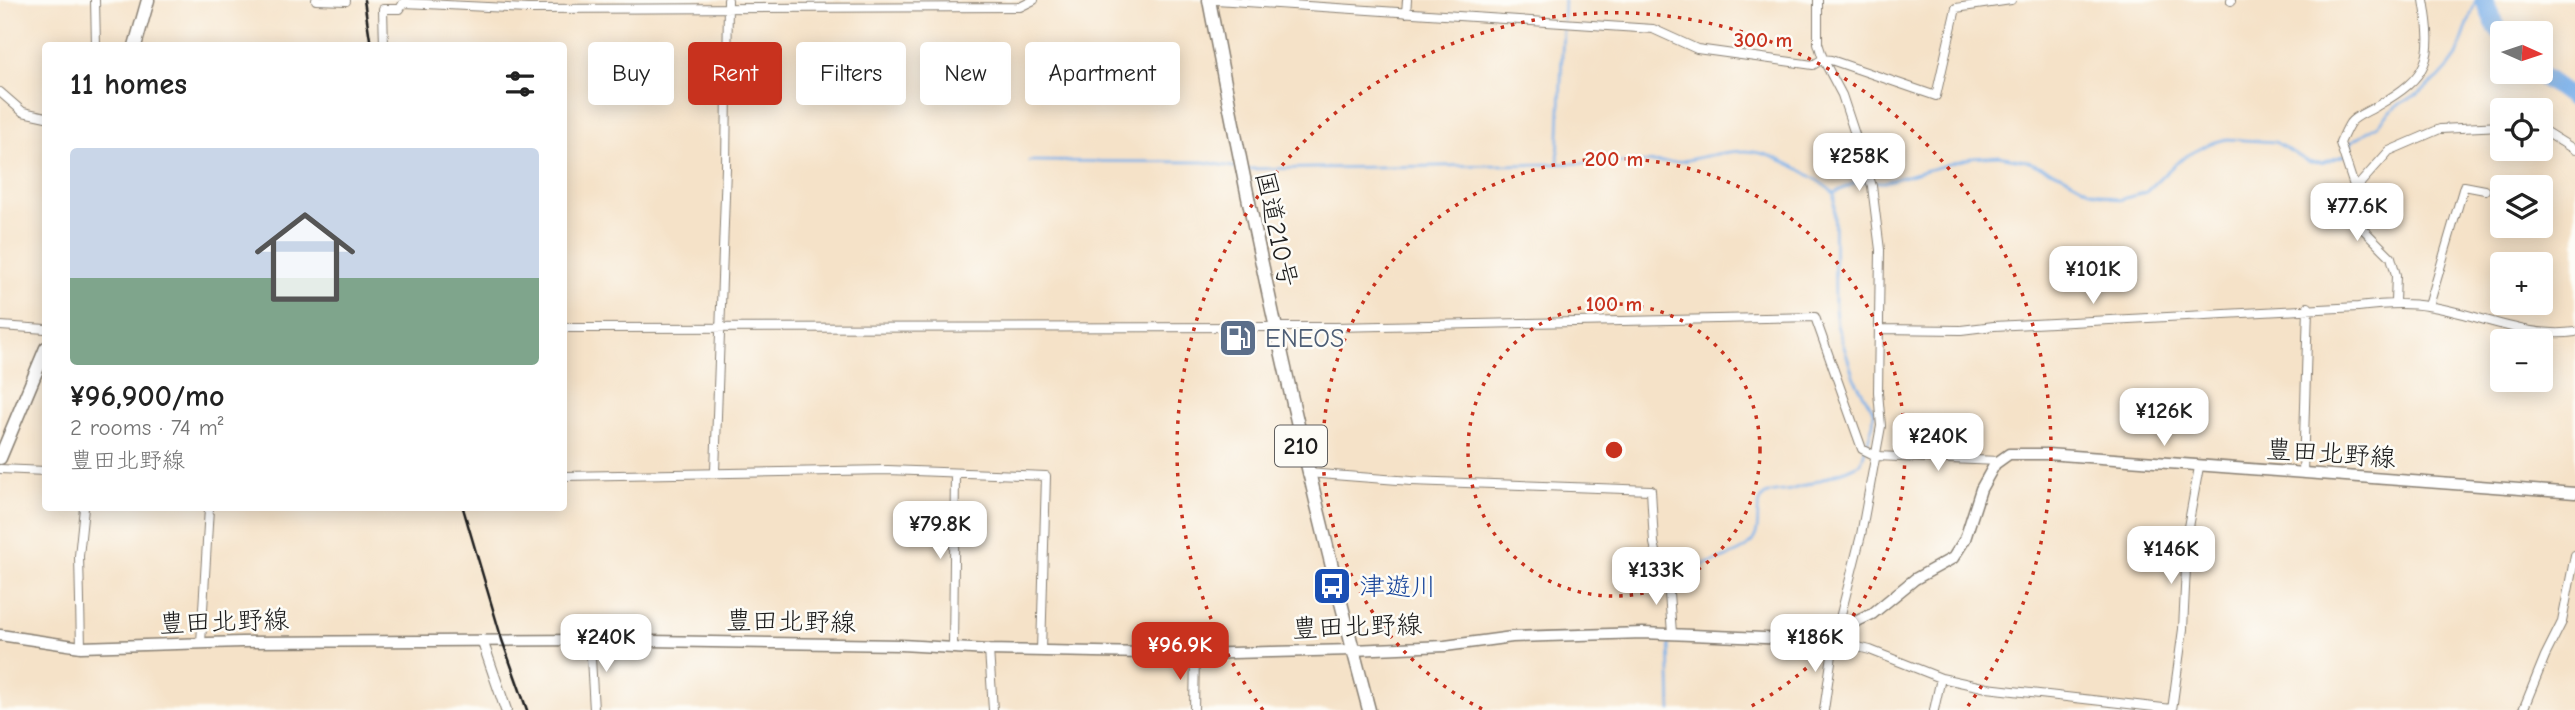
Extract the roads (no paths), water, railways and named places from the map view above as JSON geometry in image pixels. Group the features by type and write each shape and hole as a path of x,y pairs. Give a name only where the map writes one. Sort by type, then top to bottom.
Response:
{"main road":[{"path":"136,42 148,0"},
{"name":"国道210号","path":"1209,0 1240,161 1307,473 1369,710"},
{"path":"0,458 42,358"},
{"name":"豊田北野線","path":"1999,461 2009,454 2046,454 2575,493"},
{"path":"1834,641 1838,626 1849,625 1872,614 1915,579 1953,558 1972,524 1984,481 1991,468 1999,461"},
{"name":"豊田北野線","path":"0,635 81,647 201,643 590,640 1195,654 1446,646 1512,637 1643,633 1834,641"}],"street":[{"path":"95,0 96,42"},
{"path":"316,0 346,1"},
{"path":"384,42 383,9 400,9 405,1 528,9 728,4 1020,7 1034,0"},
{"path":"1216,0 1653,29 1697,49 1812,65 1823,59 1936,96 1949,49 1956,8 2011,0"},
{"path":"1406,13 1407,0"},
{"path":"1818,0 1818,43 1823,59 1843,95 1872,186 1880,250 1878,392 1881,426 1861,535 1838,626"},
{"path":"2355,189 2340,143 2350,122 2400,93 2419,77 2427,54 2428,24 2424,0"},
{"path":"715,471 726,168 728,4"},
{"path":"0,92 23,112 42,116"},
{"path":"2395,302 2396,275 2391,257 2358,224 2348,208 2355,189 2389,152 2440,129 2490,127"},
{"path":"2553,136 2575,150"},
{"path":"2429,306 2464,186 2485,190"},
{"path":"1879,330 1961,330 2395,302 2429,306 2510,328 2555,335 2575,332"},
{"path":"2303,473 2308,307"},
{"path":"567,328 1275,327 1815,317 1862,449 1877,456 1999,461"},
{"path":"0,326 42,329"},
{"path":"1824,710 1834,641 1870,650 1941,678 1987,688 2172,710 2183,629 2188,527 2199,467"},
{"path":"0,469 42,471"},
{"path":"567,476 715,471 888,470 1046,476 1041,651"},
{"path":"1307,473 1411,481 1651,490 1654,543 1660,568 1668,579 1672,633"},
{"path":"953,648 955,474"},
{"path":"81,647 79,556 84,511"},
{"path":"201,643 209,511"},
{"path":"2523,710 2562,622 2575,555"},
{"path":"482,640 506,710"},
{"path":"590,640 594,710"},
{"path":"989,650 993,710"},
{"path":"1194,710 1195,654"},
{"path":"1934,710 1941,678"}],"waterway":[{"path":"1563,20 1564,0"},
{"path":"1834,193 1859,181 1884,182 1971,158 1998,156 2026,161 2060,174 2091,191 2119,200 2146,192 2188,155 2211,143 2227,139 2275,142 2309,162 2321,163 2349,154 2351,142 2378,125 2396,106 2438,79 2457,56 2476,0"},
{"path":"2484,0 2493,21"},
{"path":"1558,163 1563,27"},
{"path":"2553,84 2575,100"},
{"path":"1246,169 1678,162 1719,153 1744,151 1767,155 1792,165 1834,193 1837,325 1854,378 1874,412 1861,463 1790,490 1767,494 1758,508 1757,529 1751,543 1736,554 1687,571 1671,581"},
{"path":"1029,161 1204,162 1239,168"},
{"path":"1669,638 1671,710"}],"railway":[{"path":"364,0 370,42"},
{"path":"464,511 502,640 527,710"}],"place":[{"name":"ENEOS","path":"1238,338"},
{"name":"津遊川","path":"1332,586"}]}
